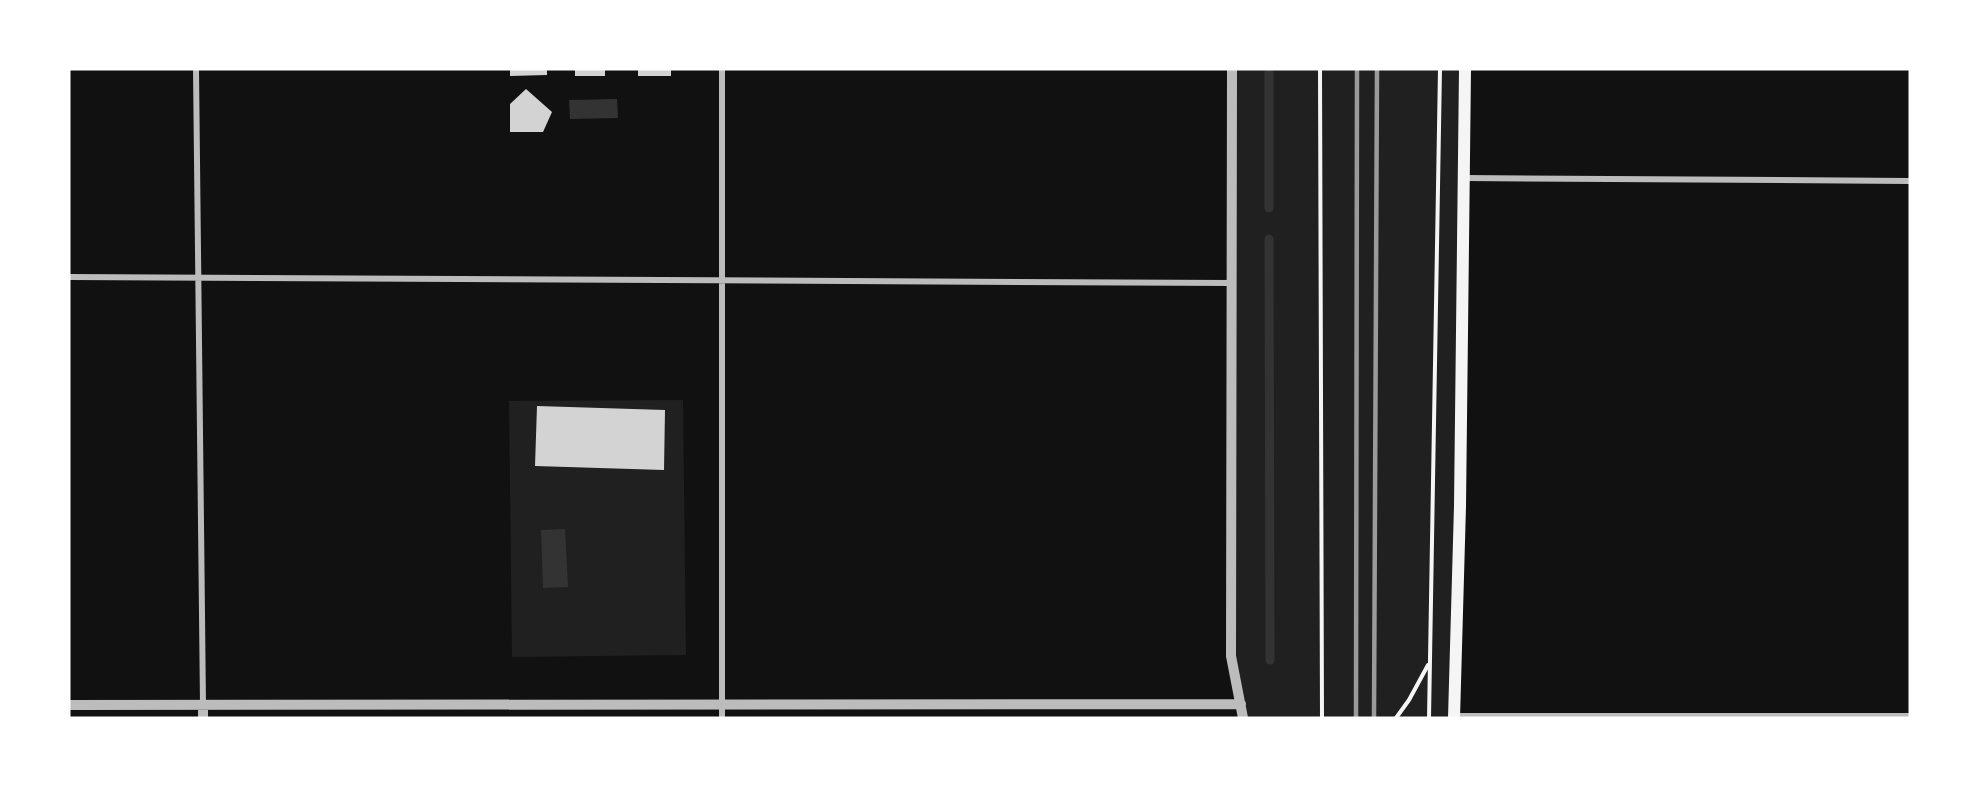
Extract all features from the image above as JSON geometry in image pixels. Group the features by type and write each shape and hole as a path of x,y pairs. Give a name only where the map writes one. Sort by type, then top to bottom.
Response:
{"main road":[{"path":"1454,717 1465,178 1465,69"}],"street":[{"path":"196,69 203,718"},
{"path":"722,69 722,718"},
{"path":"1232,69 1232,656 1243,718"},
{"path":"1465,178 1910,181"},
{"path":"69,277 1232,283"},
{"path":"69,705 1241,704"},
{"path":"1454,717 1910,716"}],"path":[{"path":"1320,69 1322,718"},
{"path":"1429,718 1440,69"},
{"path":"1396,718 1409,700 1429,663 1457,639"}],"shaded area":[{"path":"1232,69 1465,69 1454,718 1243,718 1231,656"},
{"path":"617,99 618,118 570,119 569,100"},
{"path":"683,400 686,655 512,657 509,401"},
{"path":"565,529 568,587 543,588 541,530"}],"building":[{"path":"510,69 547,69 547,75 510,76"},
{"path":"575,69 605,69 605,76 575,76"},
{"path":"638,69 671,69 671,76 638,76"},
{"path":"526,89 552,112 543,132 510,132 510,104"},
{"path":"537,406 665,410 664,470 535,466"}],"waterway":[{"path":"1269,69 1269,208"},
{"path":"1269,239 1270,660"}],"railway":[{"path":"1356,718 1357,69"},
{"path":"1374,718 1377,69"}]}
